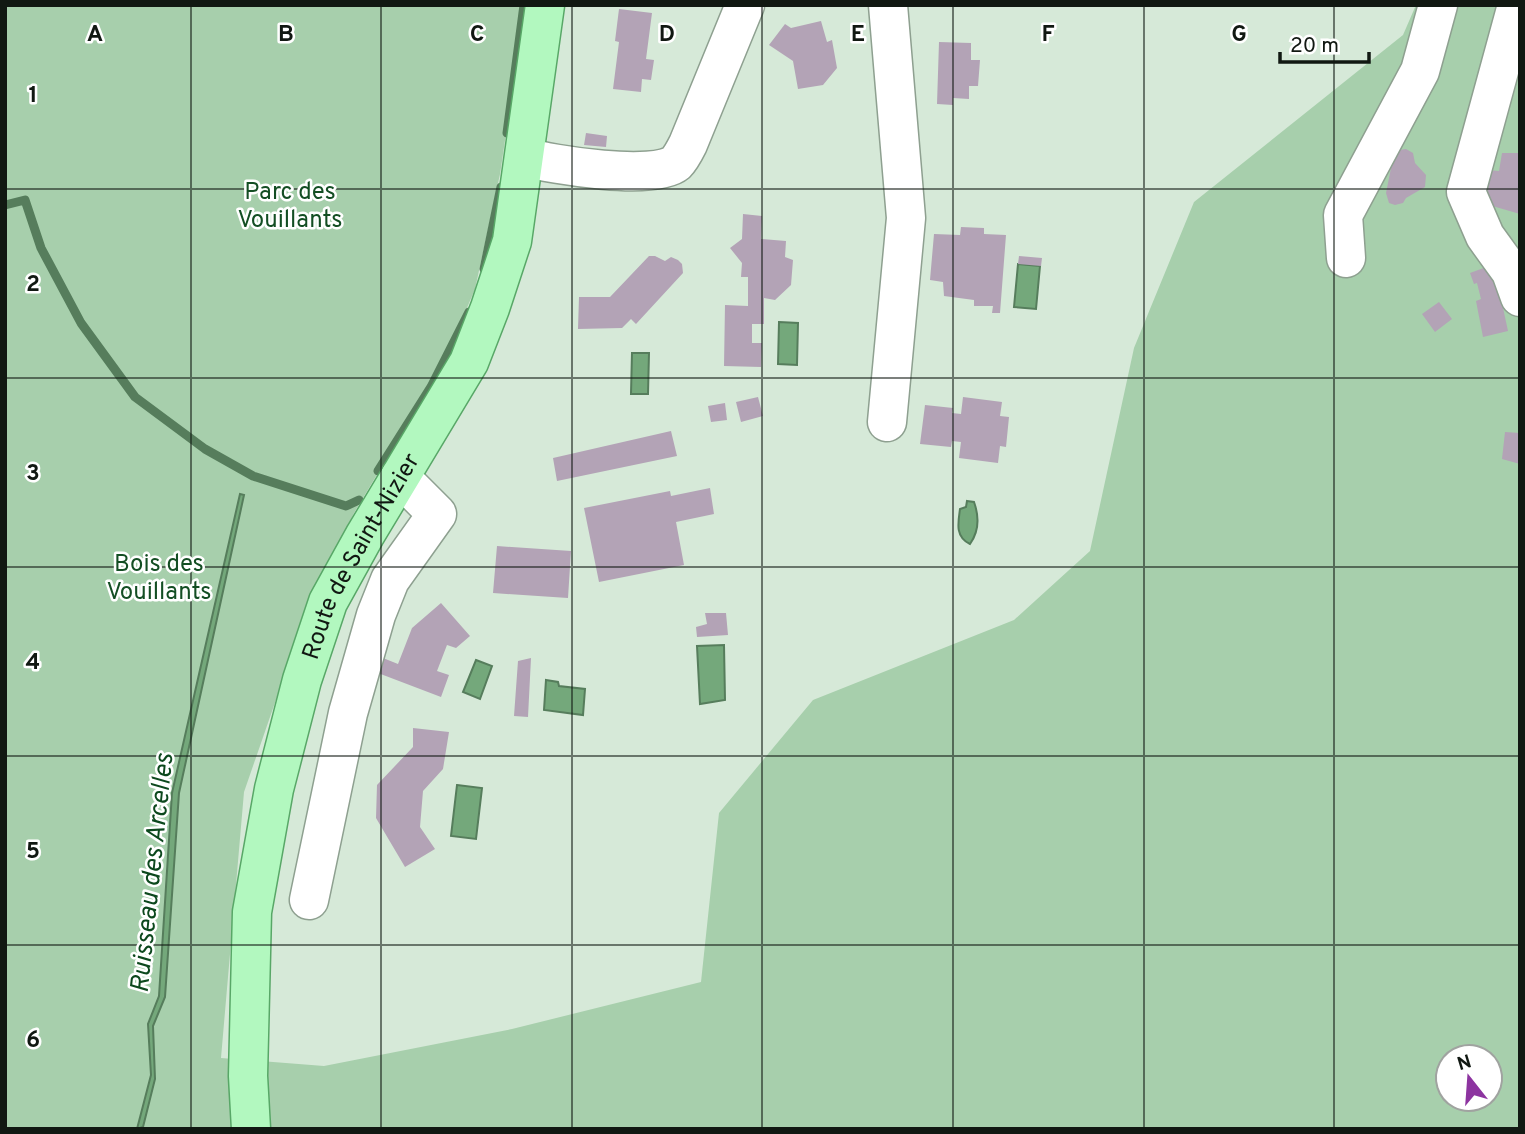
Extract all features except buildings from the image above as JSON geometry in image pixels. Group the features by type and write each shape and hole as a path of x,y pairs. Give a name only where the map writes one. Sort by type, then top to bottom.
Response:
{"main road":[{"name":"Route de Saint-Nizier","path":"251,1129 248,1076 252,912 274,789 302,680 328,602 468,362 491,308 512,241 545,5"}],"street":[{"path":"525,157 582,169 654,170 675,164 688,144 745,5"},
{"path":"887,422 906,218 888,5"},
{"path":"1346,258 1343,215 1420,71 1438,5"},
{"path":"1517,5 1466,192 1485,236 1511,272 1520,297"},
{"path":"309,900 348,713 376,615 390,580 437,514 400,477"}],"green space":[{"path":"5,5 525,5 500,174 475,289 443,364 354,513 306,613 244,792 221,1058 324,1066 512,1029 701,982 719,813 813,700 1014,620 1090,551 1134,348 1194,202 1403,35 1416,5 1520,5 1520,1129 5,1129"}],"shaded area":[{"path":"1018,264 1040,266 1036,309 1014,307"},
{"path":"779,322 798,323 797,365 778,364"},
{"path":"632,353 649,353 648,394 631,394"},
{"path":"240,494 244,495 179,793 165,997 153,1026 155,1079 143,1127 137,1129 151,1075 148,1024 159,996 172,793"},
{"path":"967,501 974,502 978,518 976,534 970,544 962,538 959,529 960,509 966,507"},
{"path":"724,645 725,700 700,704 697,646"},
{"path":"476,660 492,666 480,699 463,692"},
{"path":"546,680 558,682 559,686 585,689 583,715 544,710"},
{"path":"457,785 482,788 476,839 451,836"}],"waterway":[{"name":"Ruisseau des Arcelles","path":"507,133 524,5"},
{"name":"Ruisseau des Arcelles","path":"484,269 501,187"},
{"path":"5,205 25,200 41,248 81,323 135,397 205,449 253,476 346,506 359,500"},
{"name":"Ruisseau des Arcelles","path":"378,471 431,387 469,312"}],"park label":[{"name":"Parc des Vouillants","path":"290,205"},
{"name":"Bois des Vouillants","path":"159,577"}]}
